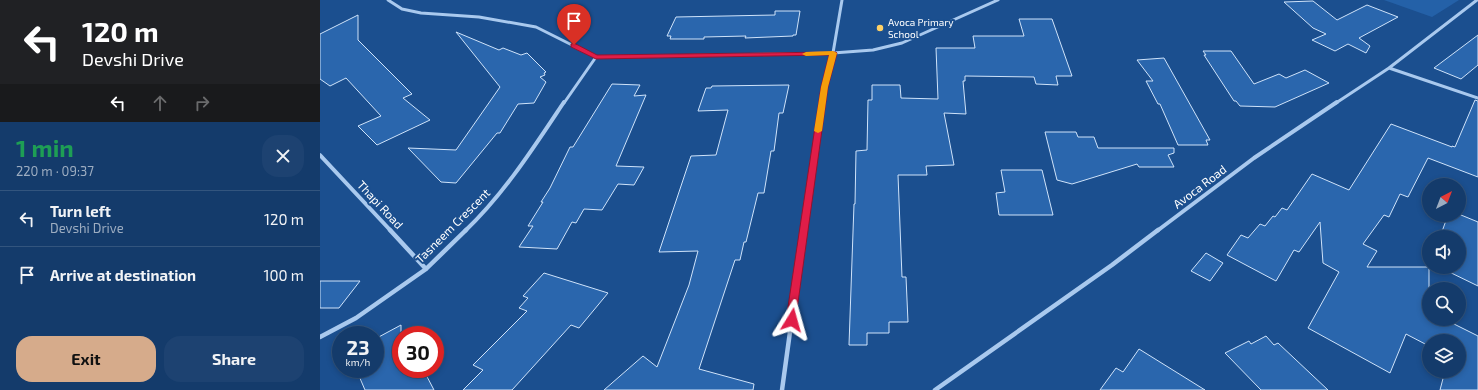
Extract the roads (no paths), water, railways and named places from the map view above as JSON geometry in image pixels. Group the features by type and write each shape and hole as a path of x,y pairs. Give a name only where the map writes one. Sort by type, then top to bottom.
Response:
{"street":[{"path":"388,0 402,9 421,13 479,17 536,28 596,57 833,53 873,50 902,43 998,0"},
{"path":"782,390 824,87 833,53 842,0"},
{"name":"Avoca Road","path":"935,390 1112,265 1254,158 1389,68 1477,0"},
{"name":"Tasneem Crescent","path":"320,337 356,318 426,269 478,219 508,184 596,57"},
{"path":"1389,68 1478,98"},
{"name":"Thapi Road","path":"320,155 426,269"}],"place":[{"name":"Avoca Primary School","path":"880,28"}]}
